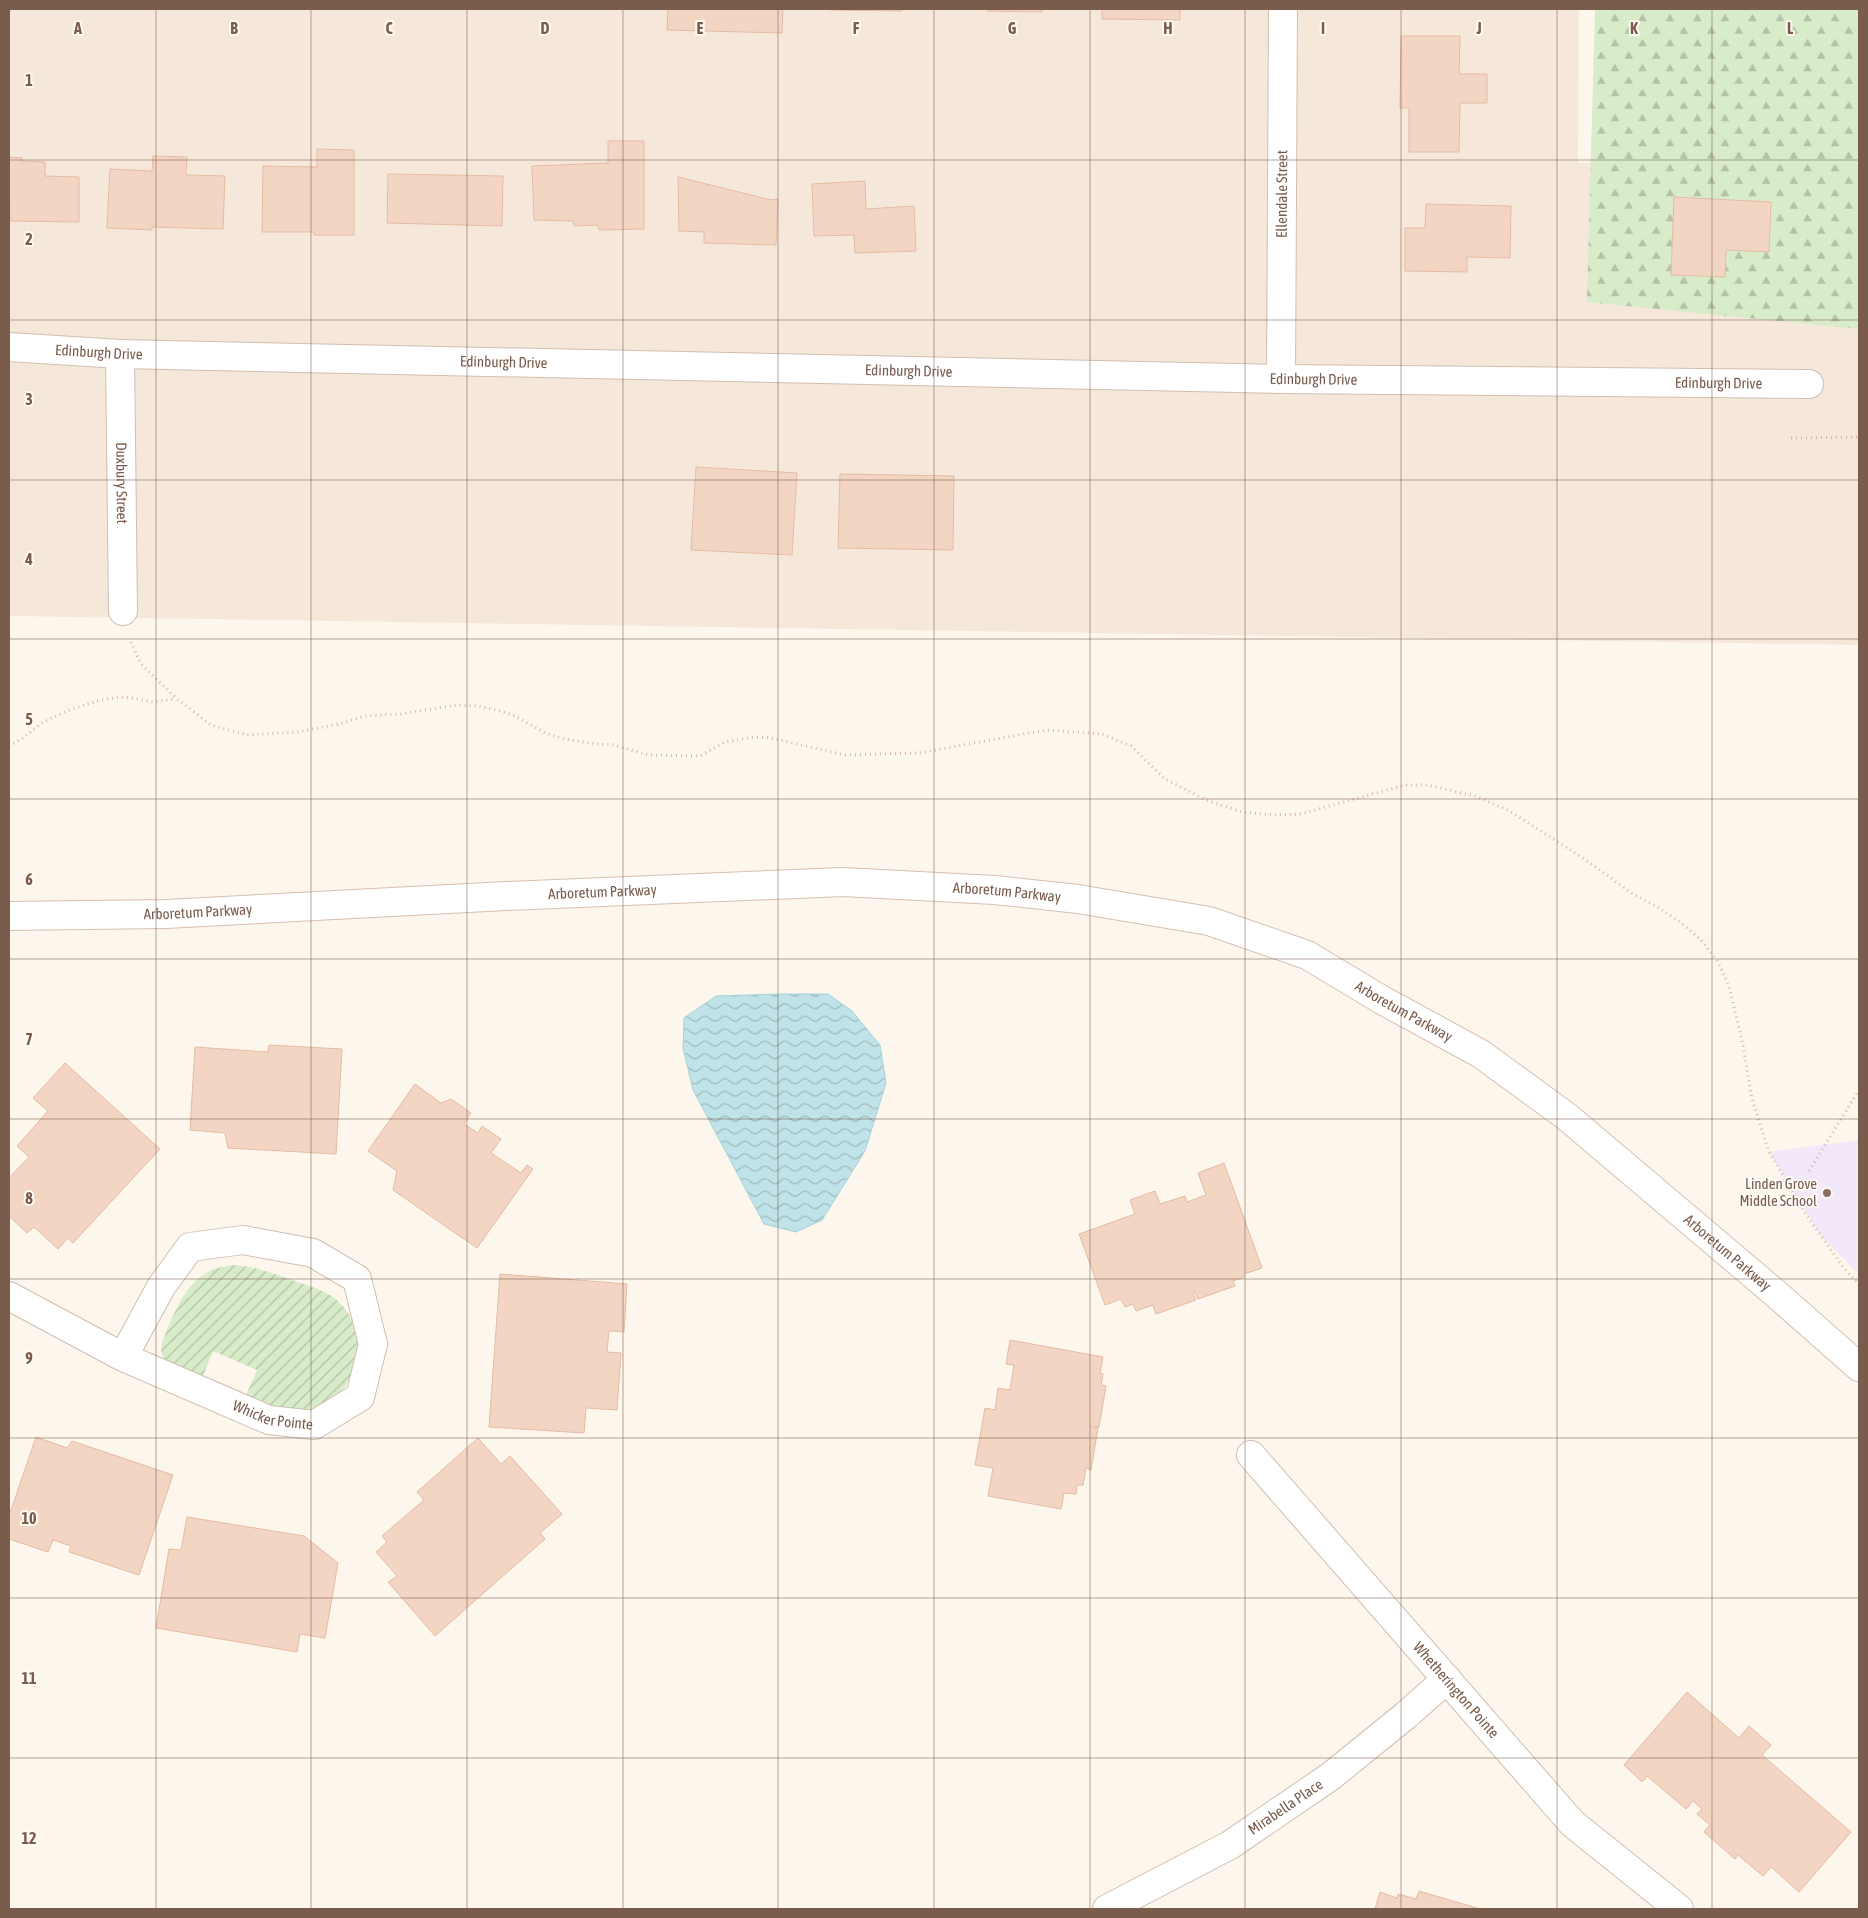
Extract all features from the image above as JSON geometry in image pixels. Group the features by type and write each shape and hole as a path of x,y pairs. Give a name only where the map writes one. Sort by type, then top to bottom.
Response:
{"street":[{"name":"Ellendale Street","path":"1281,379 1283,9"},
{"name":"Edinburgh Drive","path":"9,347 120,354 1281,379 1809,384"},
{"name":"Duxbury Street","path":"120,354 123,611"},
{"name":"Arboretum Parkway","path":"9,916 166,914 506,896 843,882 995,890 1069,898 1209,921 1307,955 1382,1000 1481,1054 1566,1116 1776,1293 1859,1367"},
{"name":"Whicker Pointe","path":"9,1296 123,1356 269,1420 314,1425 360,1397 373,1344 358,1279 313,1253 243,1240 190,1248 161,1288 123,1356"},
{"name":"Whetherington Pointe","path":"1251,1455 1572,1823 1679,1909"},
{"name":"Mirabella Place","path":"1107,1909 1230,1846 1331,1776 1447,1679"}],"path":[{"path":"1791,438 1859,437"},
{"path":"123,611 133,648 141,664 176,699 211,725 247,735 273,735 297,732 339,724 365,716 401,714 456,704 500,711 515,716 545,733 564,739 613,745 649,756 700,756 725,742 753,737 771,738 845,755 919,753 1046,730 1102,734 1131,746 1165,779 1206,800 1242,812 1301,814 1405,784 1427,785 1475,796 1515,814 1586,860 1633,894 1680,922 1701,940 1718,962 1729,986 1743,1044 1752,1099 1770,1152 1807,1216 1843,1267 1859,1285"},
{"path":"9,746 23,738 42,722 72,709 98,701 119,697 152,702 176,699"},
{"path":"1809,1171 1859,1090"}],"shaded area":[{"path":"9,9 1579,9 1578,163 1859,163 1859,645 9,616"},
{"name":"Linden Grove Middle School","path":"1859,1140 1859,1275 1820,1234 1769,1152"}],"green space":[{"path":"1595,9 1859,9 1859,329 1587,302"},
{"path":"233,1265 263,1270 323,1291 339,1302 350,1316 356,1332 358,1348 356,1365 349,1380 339,1393 326,1404 310,1411 290,1414 277,1412 244,1400 257,1370 213,1351 201,1381 165,1362 161,1350 162,1343 173,1315 189,1288 206,1273"}],"water":[{"path":"828,994 852,1011 880,1045 886,1083 865,1151 822,1220 796,1232 764,1224 693,1090 683,1048 684,1018 716,996"}],"building":[{"path":"668,9 783,9 782,33 667,30"},
{"path":"902,9 902,11 830,10"},
{"path":"987,9 1042,9 1042,12 987,11"},
{"path":"1102,9 1180,9 1180,20 1102,19"},
{"path":"1401,36 1460,36 1459,74 1487,74 1487,103 1460,103 1459,152 1409,152 1409,108 1400,108"},
{"path":"608,141 644,141 644,229 599,230 598,225 574,226 573,221 534,220 532,166 608,163"},
{"path":"317,149 354,150 354,235 314,235 314,232 262,232 263,166 317,167"},
{"path":"153,156 187,157 186,175 225,176 223,229 152,227 152,230 107,228 110,169 152,171"},
{"path":"9,157 22,158 21,161 45,162 45,176 79,177 79,222 10,221"},
{"path":"388,174 503,176 502,226 387,223"},
{"path":"678,177 771,200 778,199 776,245 704,243 704,232 679,231"},
{"path":"865,181 866,209 914,206 916,251 855,253 854,235 814,236 812,184"},
{"path":"1674,197 1771,202 1769,252 1726,250 1725,277 1671,275"},
{"path":"1426,204 1511,206 1510,258 1467,257 1467,272 1405,271 1405,228 1425,228"},
{"path":"696,467 797,473 792,555 691,550"},
{"path":"840,474 954,476 953,550 838,548"},
{"path":"269,1045 342,1049 336,1154 228,1148 225,1133 190,1130 195,1047 268,1052"},
{"path":"65,1063 160,1149 73,1243 68,1238 58,1249 34,1227 27,1233 9,1216 9,1178 29,1157 17,1146 48,1111 33,1098"},
{"path":"415,1084 441,1103 451,1099 471,1113 464,1124 478,1133 482,1126 501,1139 491,1153 521,1173 527,1165 533,1169 477,1248 393,1190 397,1171 368,1151"},
{"path":"1224,1163 1262,1268 1244,1274 1244,1277 1233,1281 1235,1286 1198,1299 1195,1292 1193,1293 1196,1300 1156,1314 1153,1305 1136,1311 1133,1304 1125,1307 1121,1299 1105,1305 1079,1234 1135,1214 1130,1200 1155,1191 1160,1204 1185,1196 1187,1202 1206,1195 1198,1173"},
{"path":"500,1274 627,1284 624,1332 609,1331 607,1352 621,1353 617,1410 586,1408 584,1433 489,1427"},
{"path":"1010,1340 1103,1357 1100,1373 1103,1374 1101,1385 1106,1386 1099,1427 1090,1425 1090,1427 1098,1428 1091,1470 1086,1468 1083,1485 1077,1485 1076,1494 1064,1493 1061,1509 988,1496 993,1468 975,1465 985,1408 995,1410 998,1388 1010,1390 1014,1365 1006,1364"},
{"path":"36,1437 67,1448 72,1441 173,1475 139,1575 69,1552 71,1546 53,1540 48,1552 9,1539 9,1516"},
{"path":"478,1438 501,1464 510,1456 562,1514 540,1533 545,1539 435,1636 388,1582 397,1576 376,1552 387,1542 382,1536 424,1500 417,1492"},
{"path":"187,1517 304,1536 338,1563 325,1638 300,1634 297,1652 156,1628 169,1549 181,1550"},
{"path":"1687,1692 1739,1738 1749,1726 1771,1745 1762,1755 1851,1832 1799,1892 1771,1867 1763,1876 1738,1855 1735,1859 1704,1832 1710,1825 1697,1814 1702,1809 1693,1801 1686,1809 1647,1776 1642,1782 1624,1765"},
{"path":"1419,1891 1480,1909 1375,1909 1380,1892 1397,1898 1398,1894 1416,1899"}],"place":[{"name":"Linden Grove Middle School","path":"1827,1193"}]}
